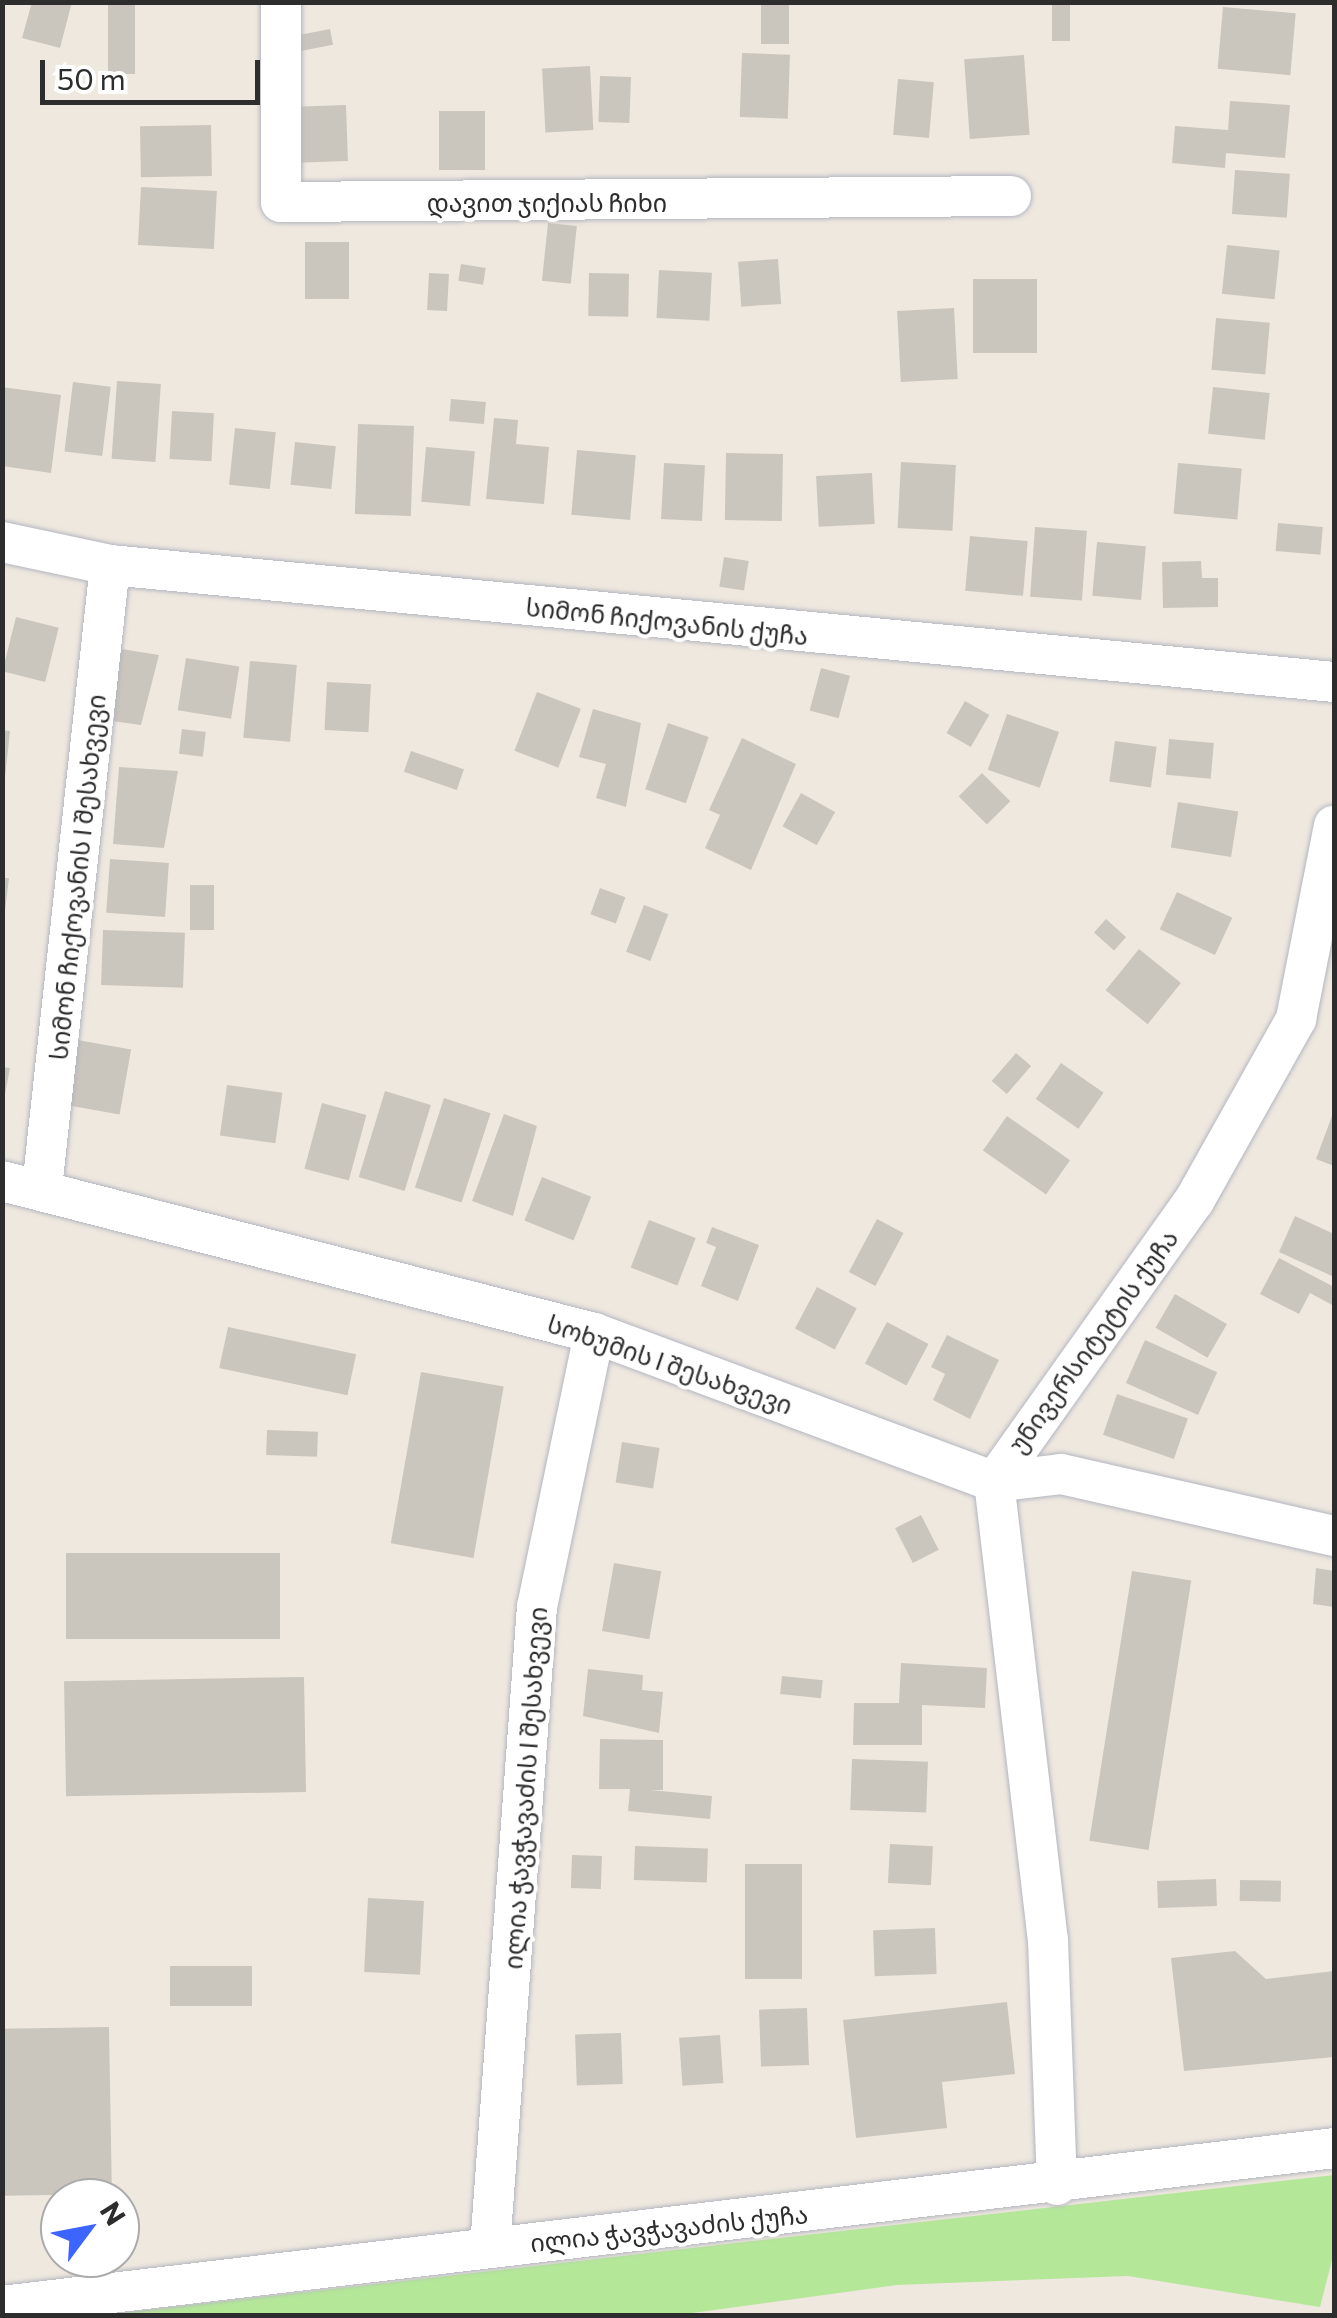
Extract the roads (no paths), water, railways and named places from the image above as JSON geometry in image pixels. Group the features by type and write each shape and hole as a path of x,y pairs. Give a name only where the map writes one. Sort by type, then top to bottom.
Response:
{"street":[{"name":"დავით ჯიქიას ჩიხი","path":"282,2 281,202 1011,196"},
{"name":"სიმონ ჩიქოვანის ქუჩა","path":"2,542 110,565 1334,682"},
{"name":"სიმონ ჩიქოვანის I შესახვევი","path":"42,1188 110,565"},
{"name":"უნივერსიტეტის ქუჩა","path":"994,1482 1194,1201 1296,1020 1334,826"},
{"name":"სოხუმის I შესახვევი","path":"2,1181 42,1188 594,1334 994,1482 1061,1474 1334,1536"},
{"name":"ილია ჭავჭავაძის I შესახვევი","path":"490,2248 537,1608 594,1334"},
{"path":"994,1482 1048,1942 1057,2185"},
{"name":"ილია ჭავჭავაძის ქუჩა","path":"2,2306 1057,2185 1334,2148"}]}
